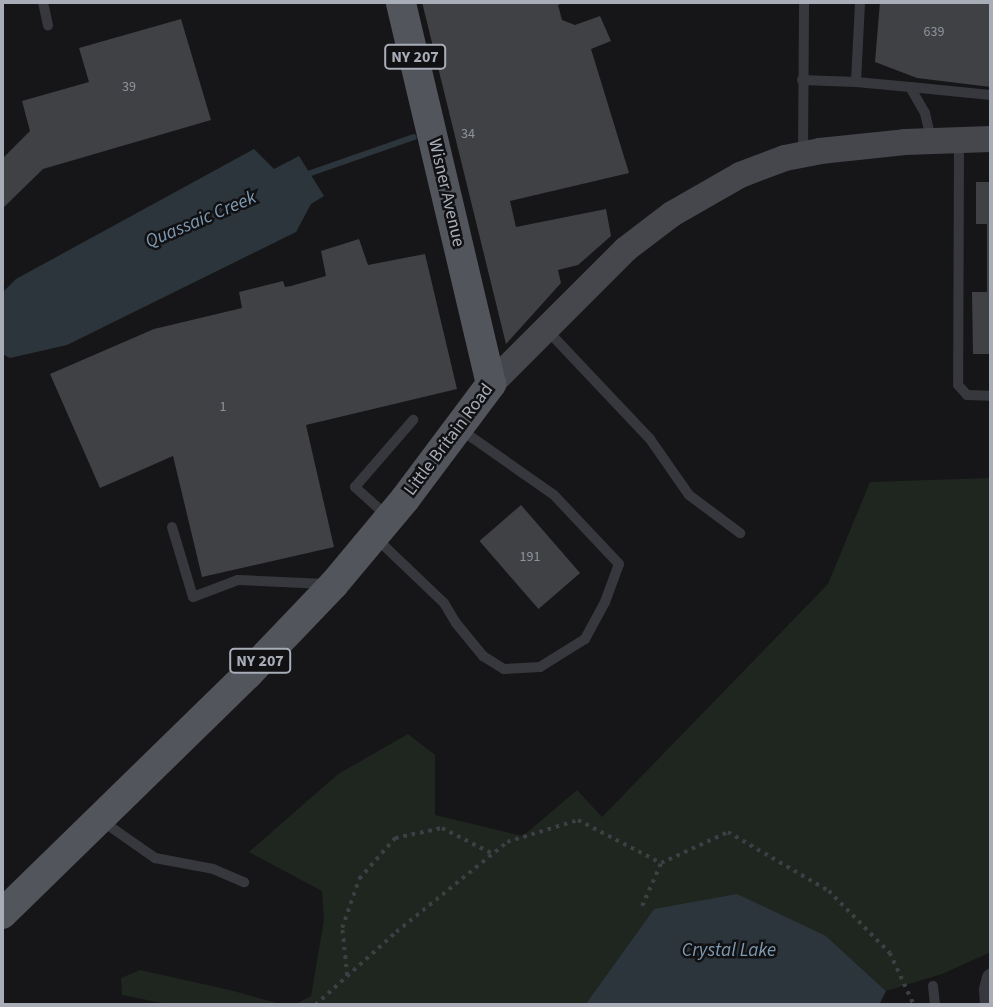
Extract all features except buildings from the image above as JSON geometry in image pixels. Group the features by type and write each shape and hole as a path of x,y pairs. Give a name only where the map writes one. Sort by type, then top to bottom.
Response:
{"main road":[{"name":"Wisner Avenue","path":"401,2 491,384"},
{"name":"Little Britain Road","path":"2,914 334,584 382,527 491,384"}],"street":[{"name":"Little Britain Road","path":"491,384 626,249 672,214 740,175 803,155 931,141 991,139"},
{"path":"989,1005 988,989 991,977"}],"lane":[{"path":"43,2 48,25"},
{"path":"803,155 804,2"},
{"path":"856,82 860,2"},
{"path":"802,80 856,82 991,95"},
{"path":"910,87 925,113 931,141"},
{"path":"959,141 958,385 967,395 991,396"},
{"path":"546,329 650,439 688,495 740,533"},
{"path":"413,420 355,487 382,527 483,656 504,669 540,667 585,639 605,602 619,564 554,495 458,428"},
{"path":"172,527 193,597 238,580 334,584"},
{"path":"99,819 155,858 213,869 244,882"},
{"path":"933,986 935,1005"}],"path":[{"path":"315,1005 507,842 578,820 661,863"},
{"path":"347,976 342,928 359,879 395,838 442,828 493,854"},
{"path":"642,906 661,863 728,832 829,891 890,953 908,1003 914,1005"}],"shaded area":[{"path":"991,478 991,952 942,974 886,991 826,936 654,909 585,1005 294,1005 311,996 324,920 322,891 249,852 338,774 408,734 435,755 435,815 523,836 577,790 602,817 828,584 870,482"},
{"path":"140,970 284,1005 172,1005 122,995 121,978"}],"water":[{"path":"254,149 274,169 299,156 324,196 311,204 296,232 67,345 10,358 2,354 2,293 16,279"},
{"name":"Crystal Lake","path":"737,894 826,936 886,991 879,1005 585,1005 654,909"}],"waterway":[{"name":"Quassaic Creek","path":"305,175 414,137"}]}
